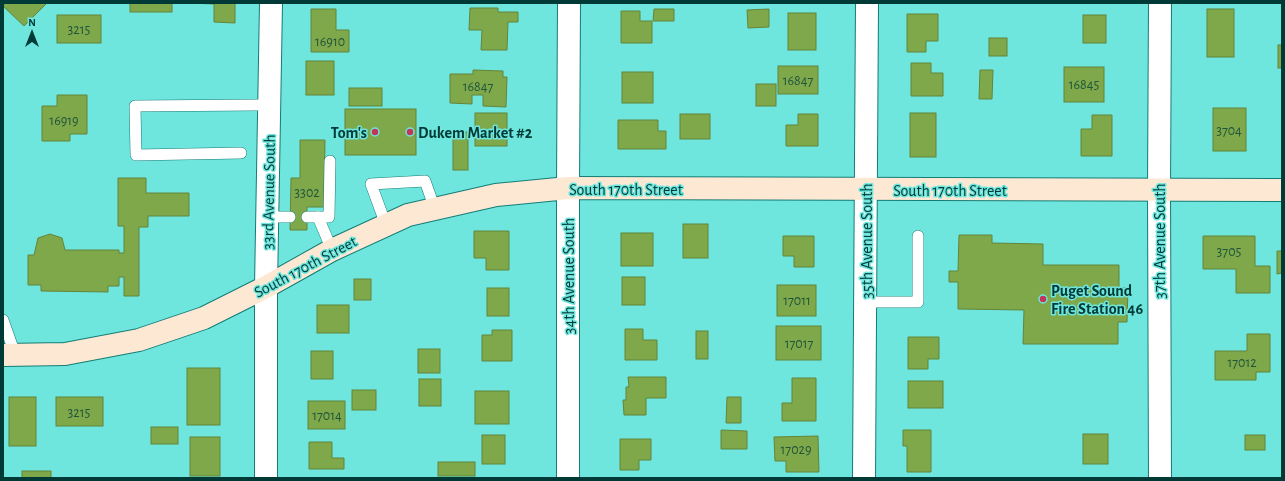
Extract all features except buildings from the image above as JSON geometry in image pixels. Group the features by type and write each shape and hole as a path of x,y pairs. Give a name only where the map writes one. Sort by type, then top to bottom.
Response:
{"street":[{"name":"33rd Avenue South","path":"266,478 266,287 271,3"},
{"name":"34th Avenue South","path":"568,478 568,188 570,3"},
{"name":"35th Avenue South","path":"864,478 868,3"},
{"name":"37th Avenue South","path":"1160,3 1160,478"},
{"name":"South 170th Street","path":"9,355 65,354 139,340 204,318 266,287 332,250 408,215 496,195 568,188 1282,190"}],"lane":[{"path":"241,153 136,155 135,106 269,105"},
{"path":"330,160 329,217 313,217 332,250"},
{"path":"386,225 371,184 425,181 435,209"},
{"path":"267,217 290,217"},
{"path":"865,302 918,302 918,236"},
{"path":"3,320 9,355"}],"place":[{"name":"Tom's","path":"375,132"},
{"name":"Dukem Market #2","path":"410,132"},
{"name":"Puget Sound Fire Station 46","path":"1043,299"}]}
